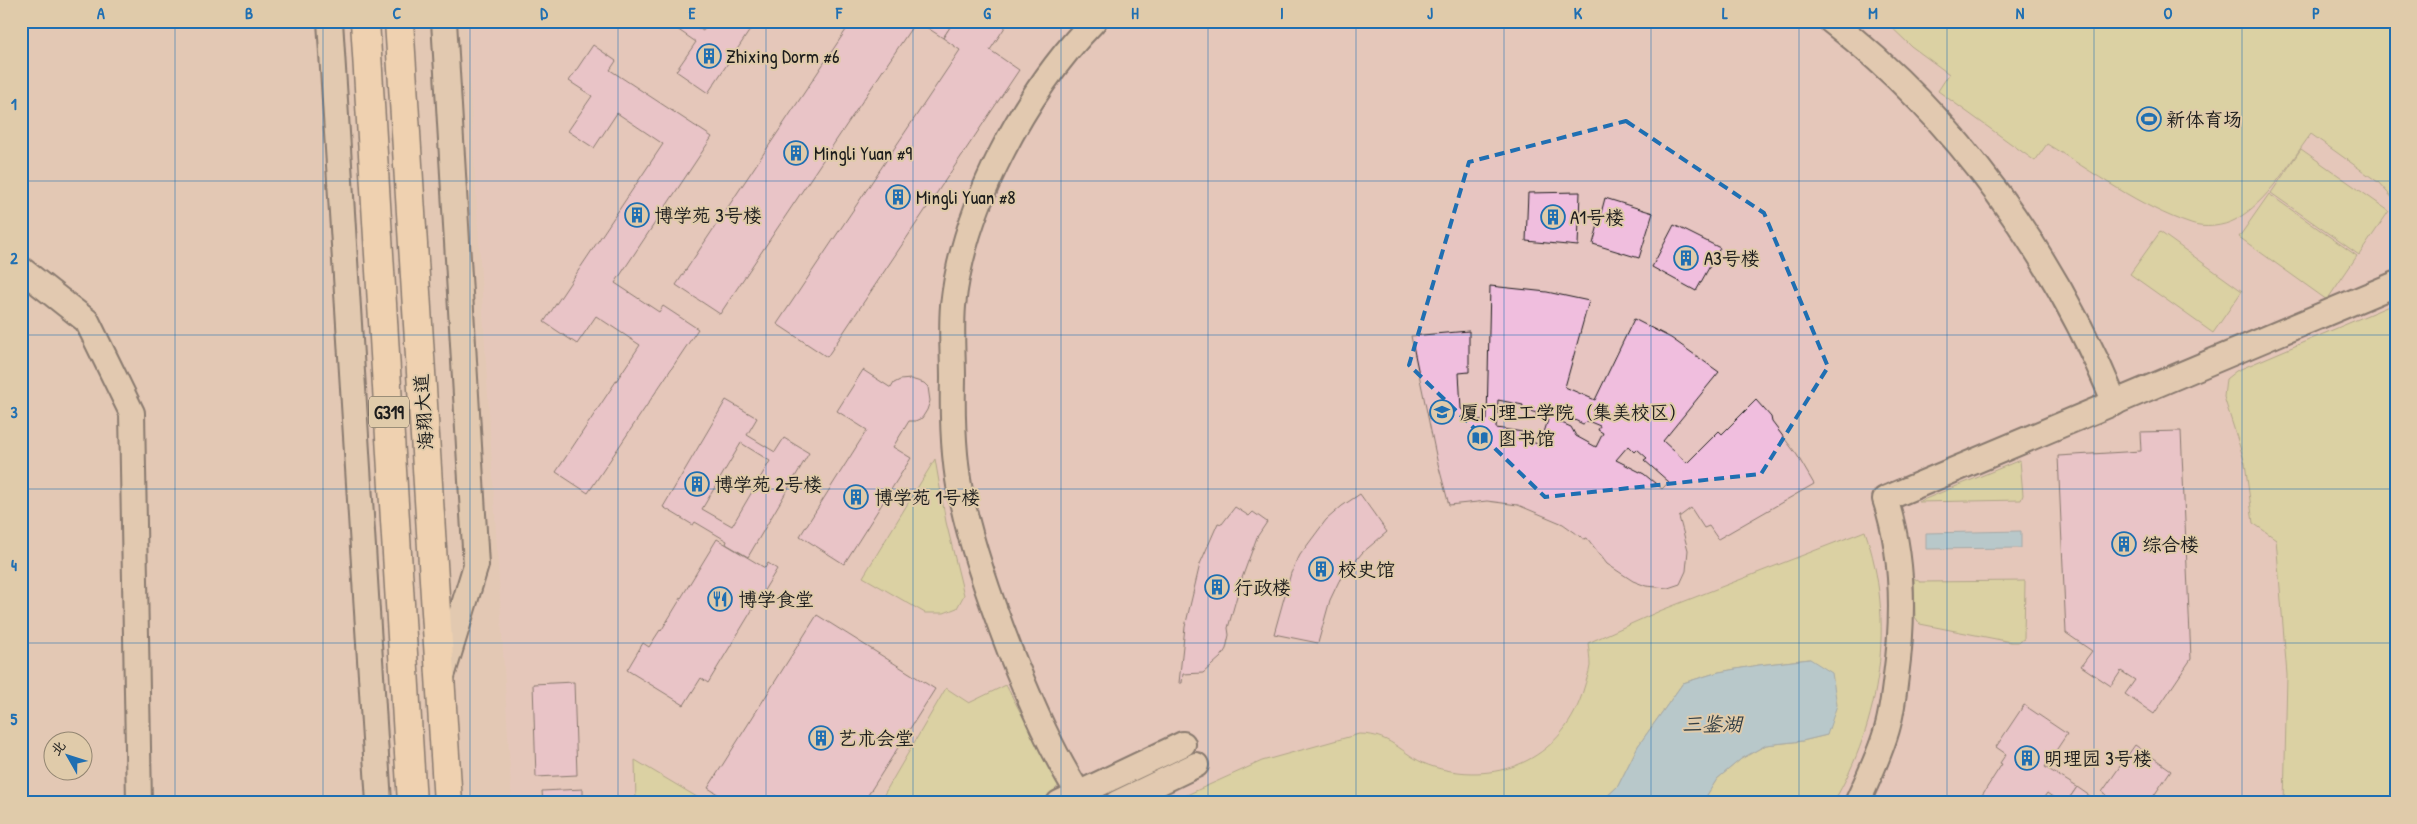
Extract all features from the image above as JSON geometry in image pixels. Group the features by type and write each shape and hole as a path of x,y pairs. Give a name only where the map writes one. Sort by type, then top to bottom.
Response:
{"highway":[{"name":"海翔大道","path":"365,21 412,803"},
{"name":"海翔大道","path":"399,21 448,803"}],"street":[{"path":"330,21 379,803"},
{"path":"440,682 476,565 444,21"},
{"path":"1094,21 1074,42 1048,76 1001,153 966,244 953,306 952,436 962,500 978,563 1034,709 1074,800 1183,744"},
{"path":"1831,21 1918,99 1972,159 2016,219 2071,310 2100,366 2115,403"},
{"path":"21,269 87,321 132,413 139,803"},
{"path":"1857,803 1888,728 1900,650 1902,614 1900,573 1896,539 1885,499 2396,284"},
{"path":"1118,803 1196,765"}],"highlighted area":[{"path":"1626,121 1764,213 1828,367 1761,474 1545,497 1409,365 1469,162"}],"shaded area":[{"name":"厦门理工学院（集美校区）","path":"466,21 2396,21 2396,803 512,803"}],"green space":[{"name":"新体育场","path":"1885,21 2396,21 2396,202 2378,182 2311,134 2268,193 2247,212 2235,220 2220,225 2196,226 2135,199 2047,144 2035,161 1938,91 1949,74 1911,46"},
{"path":"2301,149 2389,211 2359,255 2271,193"},
{"path":"2269,194 2357,256 2327,300 2239,237"},
{"path":"2160,232 2242,291 2213,333 2130,274"},
{"path":"2396,303 2396,803 2284,803 2287,675 2276,539 2253,523 2245,463 2224,397 2226,379 2236,371"},
{"path":"935,459 946,522 964,595 957,608 944,613 925,613 863,577"},
{"path":"2020,460 2023,495 2021,500 1918,502"},
{"path":"1865,531 1874,565 1880,600 1879,670 1863,739 1833,803 1702,803 1717,779 1741,759 1766,745 1802,741 1827,735 1810,659 1719,672 1683,683 1638,746 1618,786 1600,803 1169,803 1262,761 1359,734 1382,738 1414,758 1434,767 1459,772 1483,773 1506,769 1527,760 1546,748 1562,732 1575,712 1590,669 1588,643 1662,610"},
{"path":"1914,578 1920,582 2025,581 2024,639 2018,642 2011,642 1920,624 1915,617"},
{"path":"1006,685 1035,740 1062,782 1049,796 1035,803 879,803 946,688 969,703"},
{"path":"635,760 707,803 636,803"}],"water":[{"path":"2021,531 2021,548 1926,549 1926,533"},
{"name":"三鉴湖","path":"1810,659 1832,673 1837,705 1827,735 1802,741 1766,745 1741,759 1717,779 1702,803 1600,803 1618,786 1638,746 1683,683 1719,672"}],"building":[{"path":"665,21 686,21 680,31"},
{"name":"Zhixing Dorm #6","path":"686,21 703,31 709,21 756,21 708,93 676,71 696,42 680,31"},
{"name":"Mingli Yuan #9","path":"852,21 916,21 720,314 676,285"},
{"path":"917,21 954,21 943,38"},
{"name":"Mingli Yuan #8","path":"954,21 1009,21 990,50 1019,70 827,357 777,324 960,50 943,38"},
{"name":"博学苑 3号楼","path":"593,45 616,61 610,70 712,137 615,283 659,312 663,306 698,329 588,493 556,472 640,345 596,316 577,344 544,322 663,144 617,113 594,148 568,131 592,96 569,81"},
{"name":"A1号楼","path":"1580,192 1578,246 1526,241 1528,193"},
{"path":"1605,198 1653,213 1639,258 1593,244"},
{"name":"A3号楼","path":"1674,225 1720,248 1696,291 1652,267"},
{"name":"图书馆","path":"1490,286 1547,292 1589,301 1565,387 1595,400 1634,319 1671,338 1719,372 1663,441 1687,463 1719,431 1722,434 1756,400 1771,417 1772,422 1797,455 1814,484 1718,539 1709,526 1704,528 1691,508 1679,517 1688,550 1686,571 1680,584 1668,588 1646,586 1633,581 1607,564 1587,538 1584,539 1563,524 1518,505 1487,501 1449,505 1437,460 1411,336 1469,331 1469,372 1459,373 1461,409 1464,411 1464,420 1487,420","holes":["1498,400 1523,405 1522,409 1537,413 1536,417 1548,420 1540,445 1527,440 1530,433 1496,428","1562,414 1583,424 1588,421 1600,426 1598,430 1603,433 1596,447 1576,436 1571,427 1557,421","1628,446 1634,452 1637,449 1647,458 1644,460 1669,482 1662,489 1644,474 1616,460"]},
{"name":"博学苑 1号楼","path":"863,370 891,388 894,383 900,380 911,379 924,383 928,387 930,401 922,418 909,421 893,447 911,458 844,564 800,536 867,430 837,411"},
{"name":"博学苑 2号楼","path":"726,400 757,418 747,435 775,452 784,438 809,453 748,557 726,544 727,541 695,522 693,525 663,507","holes":["741,443 770,461 732,526 702,509"]},
{"name":"综合楼","path":"2181,431 2191,659 2154,714 2125,694 2135,680 2121,671 2111,686 2081,666 2092,651 2066,633 2058,456 2141,451 2140,432"},
{"name":"校史馆","path":"1360,494 1387,532 1362,553 1339,581 1330,600 1318,643 1274,634 1291,573 1300,555 1326,520"},
{"name":"行政楼","path":"1235,507 1249,516 1253,512 1267,522 1257,537 1242,578 1228,628 1229,635 1226,649 1221,657 1203,673 1183,674 1182,683 1179,683 1185,627 1200,564 1218,523 1222,524"},
{"name":"博学食堂","path":"717,539 765,568 768,563 777,569 708,683 701,678 684,705 627,670 643,643 649,647 661,631"},
{"name":"艺术会堂","path":"817,615 935,689 863,803 732,803 708,788"},
{"path":"574,682 577,775 536,777 533,684"},
{"name":"明理园 3号楼","path":"2024,705 2067,734 2045,767 2077,787 2066,803 2061,803 2047,793 2040,803 2024,803 2020,800 2019,803 1977,803 2002,764 2000,763 2006,754 1996,747"},
{"path":"2135,745 2171,770 2149,803 2103,803 2108,796 2102,792"},
{"path":"2077,787 2100,803 2066,803"},
{"path":"583,789 583,803 543,803 542,791"}],"place":[{"name":"Zhixing Dorm #6","path":"709,56"},
{"name":"新体育场","path":"2149,119"},
{"name":"Mingli Yuan #9","path":"796,153"},
{"name":"Mingli Yuan #8","path":"898,197"},
{"name":"博学苑 3号楼","path":"637,215"},
{"name":"A1号楼","path":"1553,217"},
{"name":"A3号楼","path":"1686,258"},
{"name":"厦门理工学院（集美校区）","path":"1442,412"},
{"name":"图书馆","path":"1480,438"},
{"name":"博学苑 2号楼","path":"697,484"},
{"name":"博学苑 1号楼","path":"856,497"},
{"name":"综合楼","path":"2124,544"},
{"name":"校史馆","path":"1321,569"},
{"name":"行政楼","path":"1217,587"},
{"name":"博学食堂","path":"720,599"},
{"name":"艺术会堂","path":"821,738"},
{"name":"明理园 3号楼","path":"2027,758"}]}
